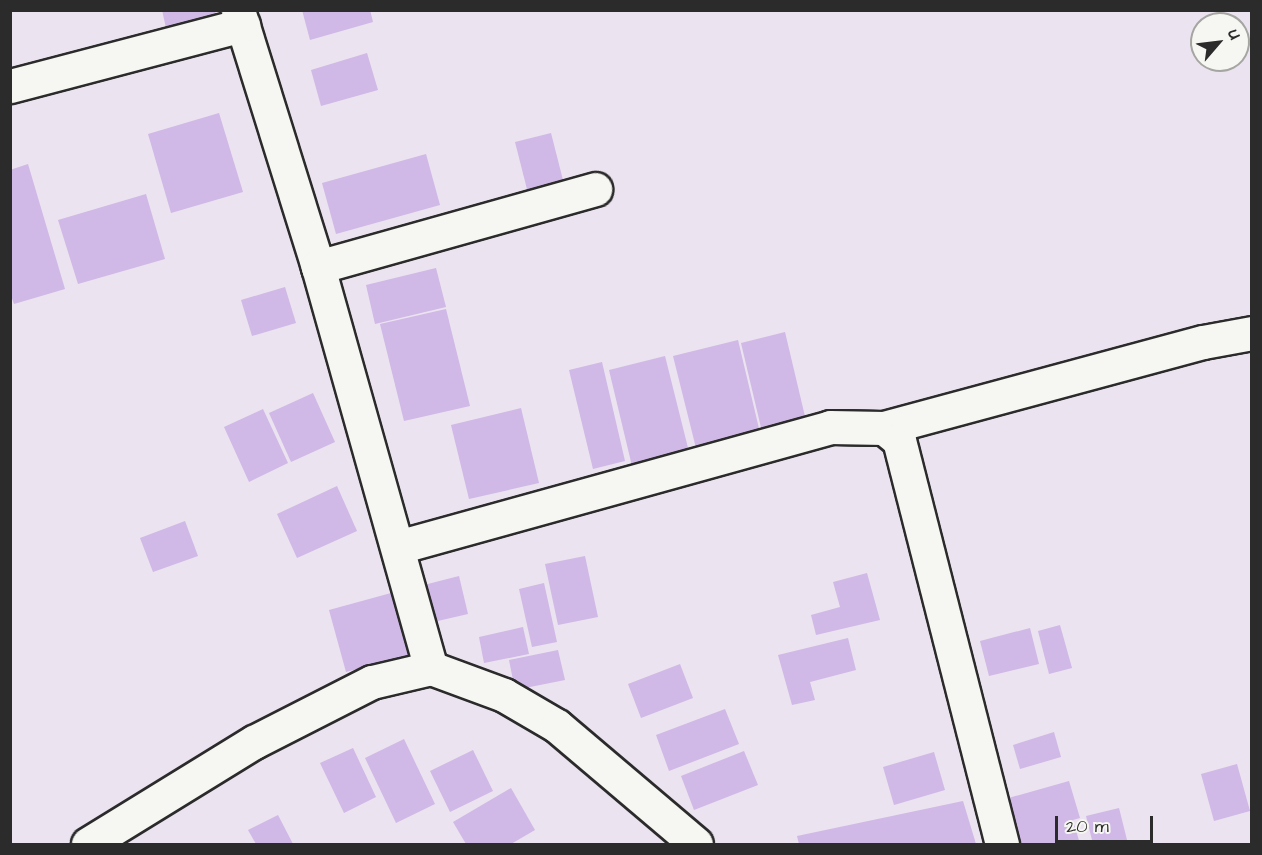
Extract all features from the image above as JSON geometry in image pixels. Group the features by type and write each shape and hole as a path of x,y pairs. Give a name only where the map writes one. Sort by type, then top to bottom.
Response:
{"street":[{"path":"10,86 240,18 318,267 431,668"},
{"path":"318,267 595,189"},
{"path":"398,548 830,428 884,428 1203,342 1251,333"},
{"path":"884,428 899,441 1002,844"},
{"path":"88,844 255,742 372,682 431,668 504,695 557,726 696,844"}],"building":[{"path":"162,10 215,10 218,25 168,37"},
{"path":"302,10 370,10 373,22 310,40"},
{"path":"367,53 378,90 321,106 311,70"},
{"path":"219,113 243,192 171,213 148,134"},
{"path":"551,133 565,188 529,197 515,142"},
{"path":"426,154 440,205 336,234 322,183"},
{"path":"28,164 65,289 14,304 10,293 10,170"},
{"path":"146,194 165,259 78,284 58,220"},
{"path":"436,268 446,307 375,324 366,285"},
{"path":"285,287 296,323 252,336 241,300"},
{"path":"446,309 470,406 404,421 380,324"},
{"path":"785,332 807,425 763,436 741,343"},
{"path":"738,340 761,437 697,452 673,356"},
{"path":"665,356 689,452 632,466 609,370"},
{"path":"602,362 625,461 593,469 569,370"},
{"path":"313,393 335,442 291,462 269,413"},
{"path":"521,408 539,483 469,499 451,425"},
{"path":"263,409 288,463 249,482 224,427"},
{"path":"337,486 357,531 297,558 277,514"},
{"path":"185,521 198,556 153,572 140,538"},
{"path":"585,556 598,617 558,625 545,564"},
{"path":"867,573 880,620 816,635 811,615 840,607 833,582"},
{"path":"459,576 468,614 429,623 420,586"},
{"path":"544,583 557,642 532,647 519,589"},
{"path":"391,593 408,655 346,672 329,610"},
{"path":"1060,625 1072,668 1049,674 1038,631"},
{"path":"523,627 529,654 484,663 479,637"},
{"path":"1030,628 1039,664 989,676 980,641"},
{"path":"848,638 856,670 810,682 815,700 792,705 778,655"},
{"path":"558,650 565,680 515,690 509,660"},
{"path":"680,664 693,698 641,718 628,684"},
{"path":"725,709 739,744 669,771 656,735"},
{"path":"1054,732 1061,757 1020,769 1013,745"},
{"path":"404,739 435,804 396,823 365,758"},
{"path":"353,748 376,797 344,813 320,763"},
{"path":"473,750 493,791 450,812 430,771"},
{"path":"744,751 758,785 694,810 681,776"},
{"path":"934,752 945,790 894,805 883,767"},
{"path":"1237,764 1250,811 1214,821 1201,774"},
{"path":"1069,781 1080,818 1073,820 1080,844 1019,844 1005,799"},
{"path":"511,788 535,830 511,844 466,844 453,822"},
{"path":"963,801 976,844 799,844 797,836"},
{"path":"1119,808 1128,844 1093,844 1086,816"},
{"path":"278,815 293,844 256,844 248,830"}]}
